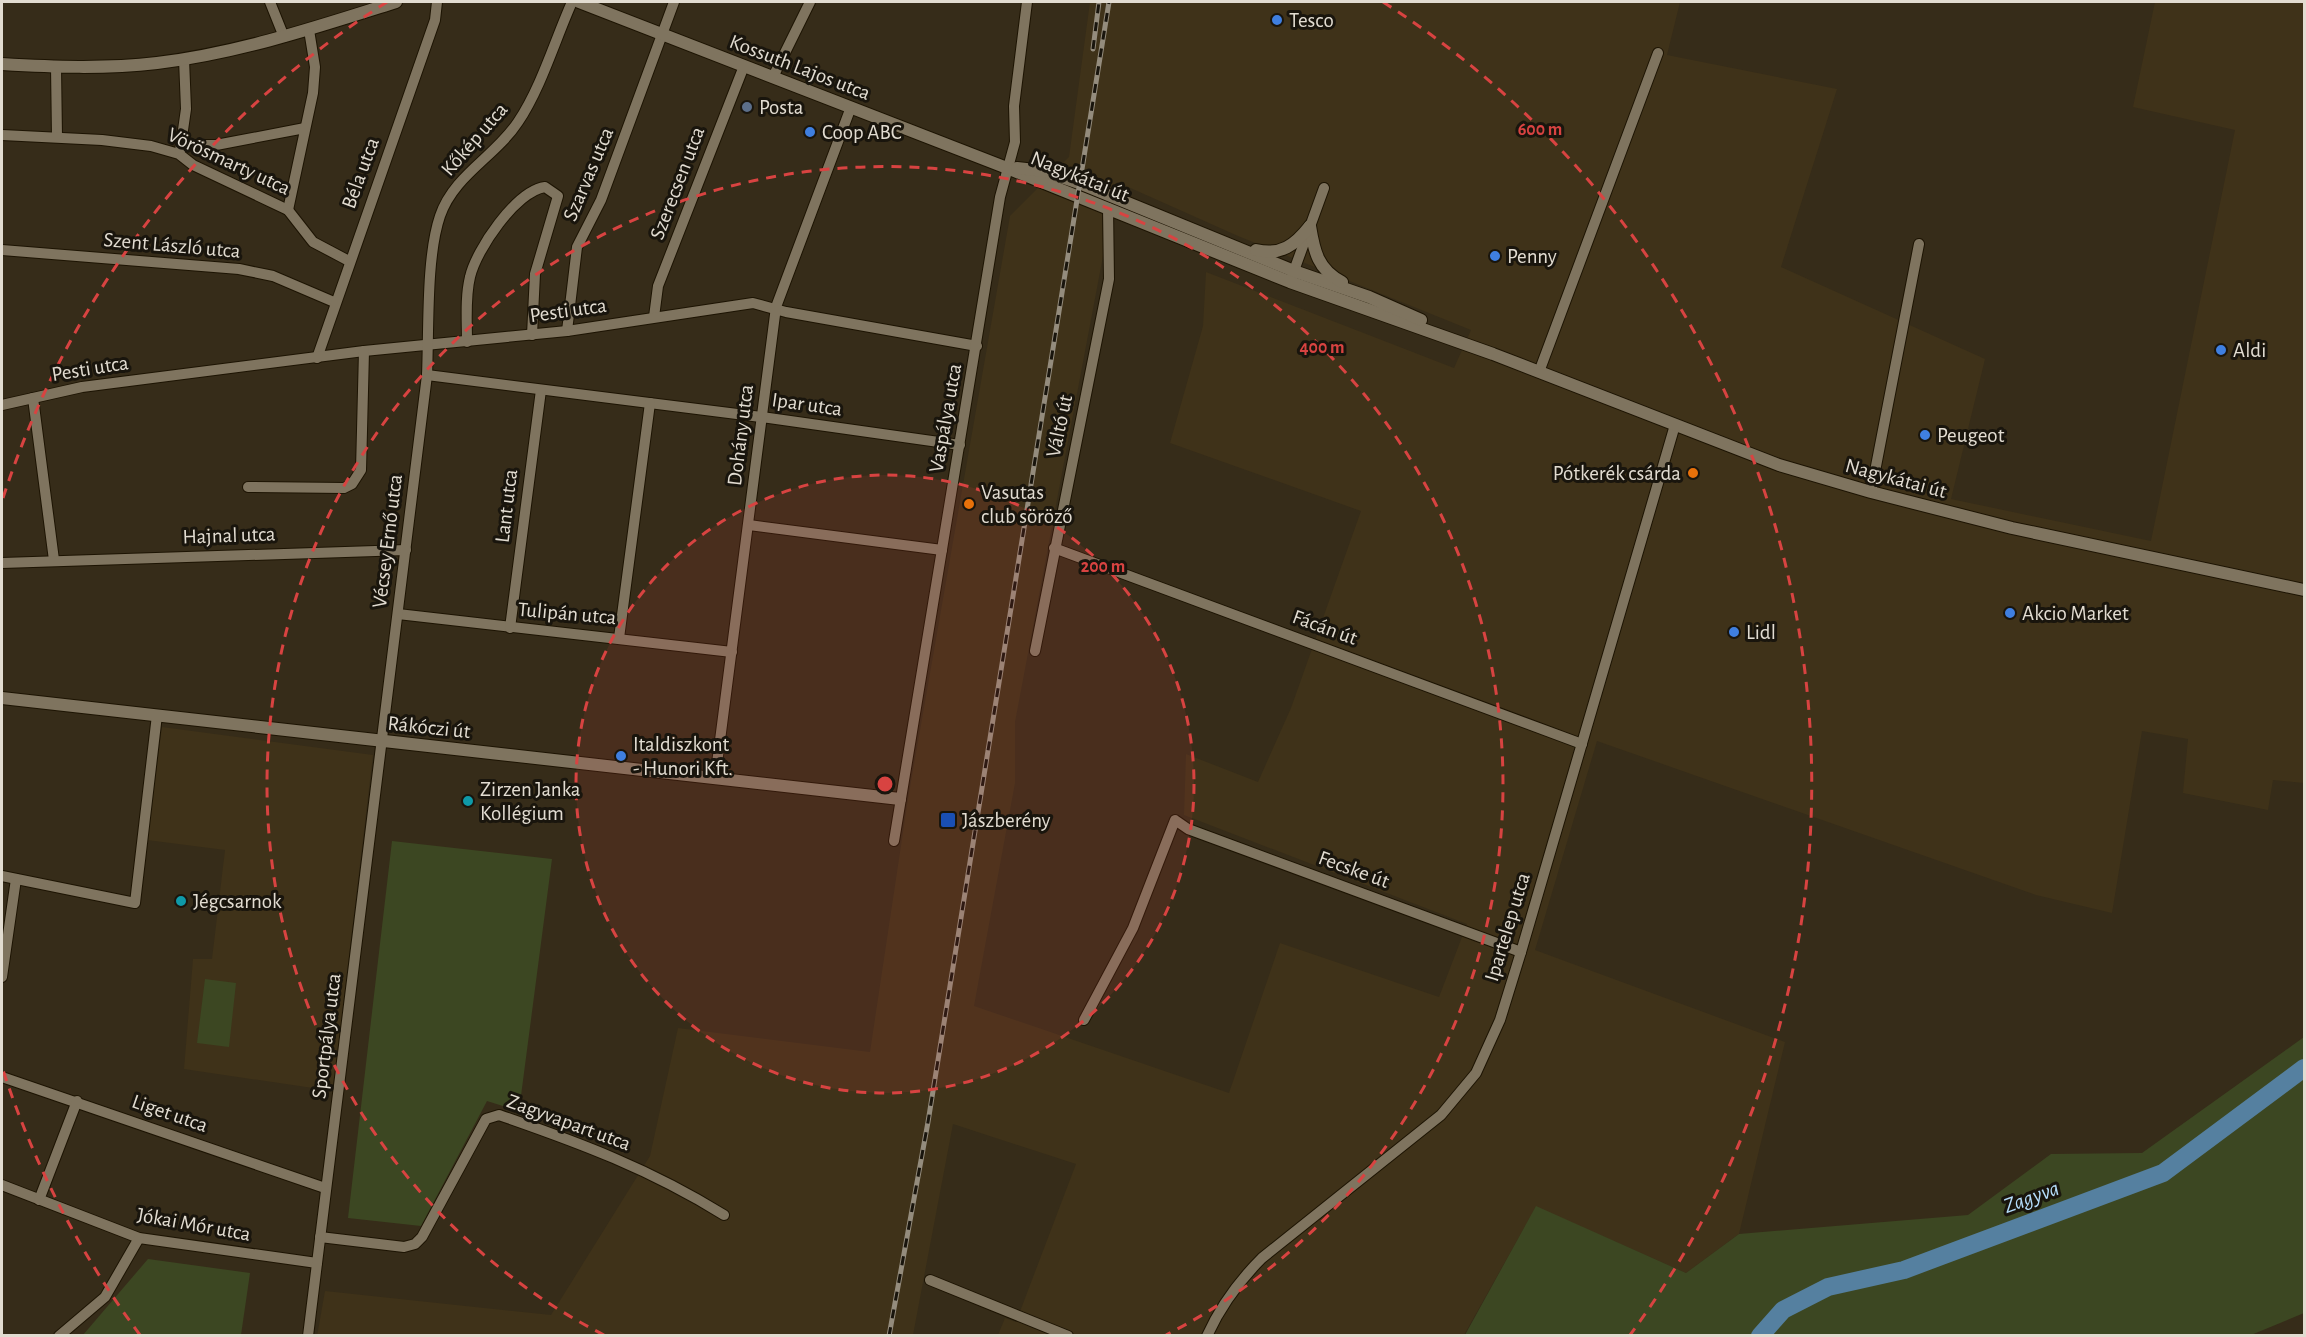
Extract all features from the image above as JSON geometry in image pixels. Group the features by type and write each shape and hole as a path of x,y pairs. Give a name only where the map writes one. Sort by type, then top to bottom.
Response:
{"street":[{"path":"270,2 284,37"},
{"path":"2,64 106,67 184,59 284,37 396,2"},
{"name":"Béla utca","path":"316,358 435,20 437,2"},
{"name":"Kőkép utca","path":"429,345 434,247 441,215 459,182 498,147 519,122 572,2"},
{"name":"Kossuth Lajos utca","path":"579,2 1007,168"},
{"name":"Szarvas utca","path":"567,331 577,247 601,200 652,62 660,34 674,2"},
{"path":"773,77 810,2"},
{"name":"Vaspálya utca","path":"894,841 976,346 1007,168 1015,142 1014,106 1027,2"},
{"path":"288,210 294,192 305,128 314,93 315,67 309,30"},
{"path":"1539,372 1658,53"},
{"path":"184,59 186,109 180,150 305,128"},
{"name":"Szerecsen utca","path":"654,317 658,286 744,66"},
{"path":"56,67 57,136"},
{"name":"Dohány utca","path":"716,779 776,307 851,107"},
{"name":"Vörösmarty utca","path":"2,135 57,136 180,150 193,165 288,210 313,242 349,261"},
{"name":"Nagykátai út","path":"1007,168 1779,465 1871,492 2012,528 2304,590"},
{"name":"Nagykátai út","path":"1007,168 1044,171 1080,183 1234,244 1292,277 1369,297 1493,354"},
{"path":"467,342 469,284 481,248 518,201 537,188 545,188 558,196 535,274 532,335"},
{"path":"1292,277 1324,188"},
{"name":"Váltó út","path":"1035,651 1109,279 1108,208"},
{"path":"1234,244 1267,252 1284,250 1298,241 1310,226"},
{"path":"1310,226 1319,263 1331,276 1369,297"},
{"path":"1871,492 1919,244"},
{"name":"Szent László utca","path":"2,250 239,269 273,276 334,302"},
{"name":"Pesti utca","path":"2,405 82,387 364,351 567,331 753,303 776,307 786,312 976,346"},
{"name":"Vécsey Ernő utca","path":"383,742 429,345"},
{"path":"248,487 344,488 358,478 361,470 364,351"},
{"name":"Ipar utca","path":"427,375 761,417 960,446"},
{"name":"Lant utca","path":"510,628 541,390"},
{"path":"33,398 54,560"},
{"path":"620,638 650,403"},
{"name":"Ipartelep utca","path":"1207,1335 1219,1307 1241,1279 1262,1258 1441,1115 1476,1073 1500,1020 1521,952 1675,425"},
{"path":"749,525 942,550"},
{"name":"Fácán út","path":"1054,548 1582,744"},
{"name":"Hajnal utca","path":"2,563 406,550"},
{"name":"Tulipán utca","path":"398,614 732,652"},
{"name":"Rákóczi út","path":"2,698 900,799"},
{"path":"2,876 135,903 157,715"},
{"name":"Sportpálya utca","path":"308,1335 383,742"},
{"name":"Fecske út","path":"1084,1020 1133,928 1175,820 1188,829 1521,952"},
{"path":"2,976 16,879"},
{"name":"Liget utca","path":"2,1077 325,1188"},
{"path":"39,1200 77,1101"},
{"name":"Zagyvapart utca","path":"320,1237 404,1248 415,1244 422,1237 486,1119 499,1114 597,1150 678,1186 724,1215"},
{"name":"Jókai Mór utca","path":"2,1185 139,1238 317,1263"},
{"path":"59,1335 72,1332 105,1297 139,1238"},
{"path":"930,1280 1068,1335"}],"shaded area":[{"path":"1090,2 1680,2 1667,55 1837,89 1781,267 1985,359 1951,499 2151,541 2235,130 2133,107 2155,2 2304,2 2304,783 2273,780 2268,810 2183,793 2188,739 2142,731 2112,913 2036,895 1597,741 1535,950 1785,1042 1739,1234 1686,1273 1536,1207 1464,1335 998,1335 1005,1318 1016,1322 1076,1164 953,1124 913,1335 317,1336 325,1291 551,1315 650,1156 678,1028 870,1052 908,799 1010,216 1069,157","holes":["1117,182 1238,236 1471,330 1454,368 1206,272 1203,326 1170,443 1361,511 1291,708 1258,782 1186,754 1184,815 1467,924 1439,997 1280,943 1229,1093 974,1006 1015,783 1015,722"]},
{"path":"162,727 373,755 333,1091 184,1069 193,959 212,959 225,850 147,840"}],"green space":[{"path":"392,841 552,859 519,1111 487,1101 421,1226 348,1218"},
{"path":"205,979 236,983 229,1047 197,1043"},
{"path":"2304,1037 2304,1313 2251,1335 1465,1335 1536,1206 1686,1273 1739,1234 1968,1215 2051,1154 2142,1153"},
{"path":"148,1259 250,1273 241,1335 83,1335"}],"waterway":[{"name":"Zagyva","path":"1760,1336 1783,1310 1828,1287 1904,1270 2163,1173 2304,1068"}],"railway":[{"path":"1093,49 1099,2"},
{"path":"889,1336 928,1122 1109,2"}],"place":[{"name":"Tesco","path":"1277,20"},
{"name":"Posta","path":"747,107"},
{"name":"Coop ABC","path":"810,132"},
{"name":"Penny","path":"1495,256"},
{"name":"Aldi","path":"2221,350"},
{"name":"Peugeot","path":"1925,435"},
{"name":"Pótkerék csárda","path":"1693,473"},
{"name":"Vasutas club söröző","path":"969,504"},
{"name":"Akcio Market","path":"2010,613"},
{"name":"Lidl","path":"1734,632"},
{"name":"Italdiszkont - Hunori Kft.","path":"621,756"},
{"name":"Zirzen Janka Kollégium","path":"468,801"},
{"name":"Jászberény","path":"948,820"},
{"name":"Jégcsarnok","path":"181,901"}]}
